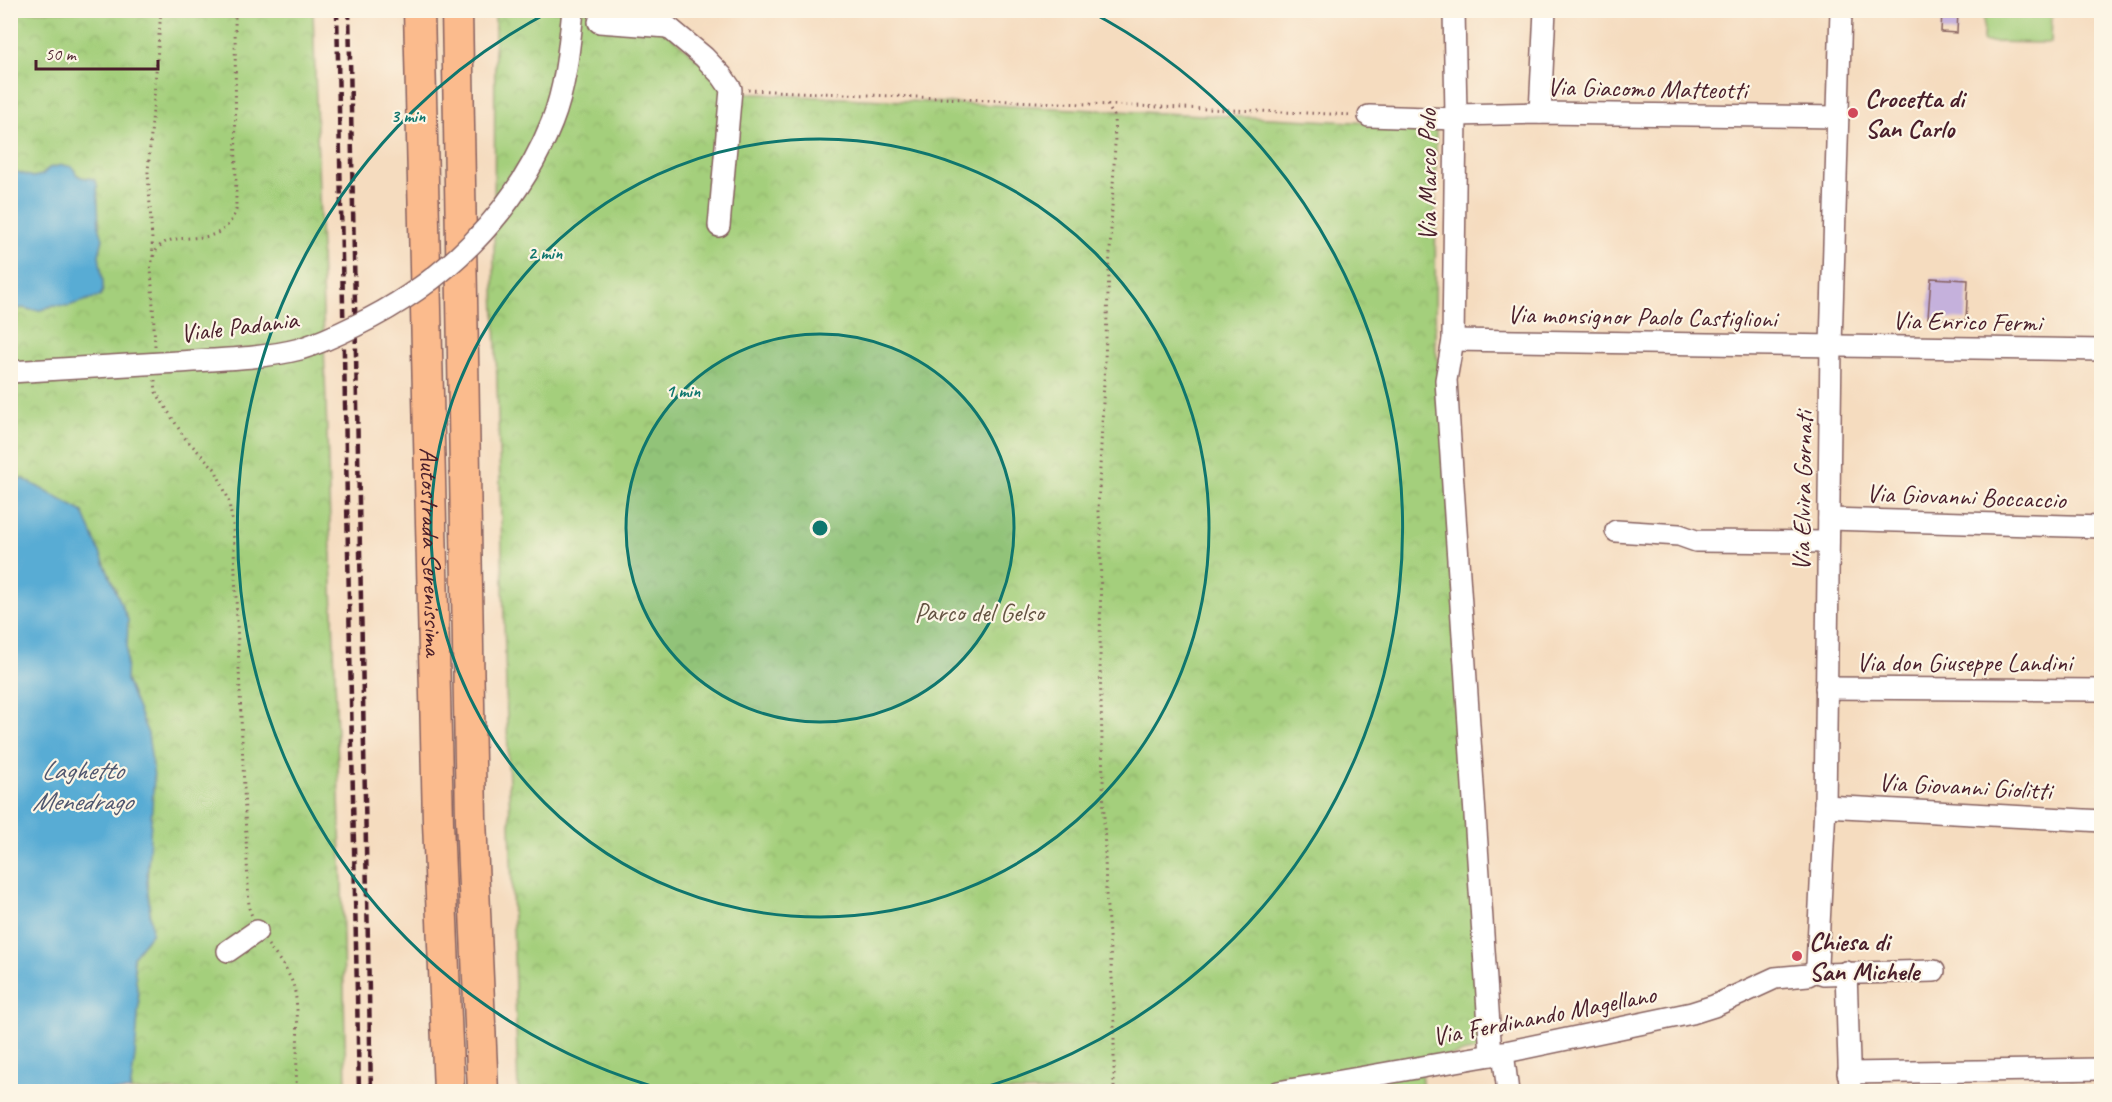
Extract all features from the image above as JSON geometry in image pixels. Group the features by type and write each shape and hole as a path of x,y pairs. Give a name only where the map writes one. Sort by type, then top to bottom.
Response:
{"highway":[{"name":"Autostrada Serenissima","path":"419,10 438,822 449,1092"},
{"name":"Autostrada Serenissima","path":"457,10 471,819 483,1092"}],"street":[{"name":"Viale Padania","path":"10,372 251,357 300,349 332,337 382,313 415,293 448,268 507,205 531,164 552,121 566,73 573,10"},
{"name":"Via Marco Polo","path":"1454,10 1456,117 1453,340 1446,380 1497,1054 1508,1092"},
{"path":"1540,113 1545,10"},
{"name":"Via Elvira Gornati","path":"1815,971 1825,806 1831,345 1841,10"},
{"path":"599,22 669,19 722,76 731,89 718,226"},
{"name":"Via Giacomo Matteotti","path":"1369,116 1456,117 1540,113 1838,117"},
{"name":"Via monsignor Paolo Castiglioni","path":"1453,340 1831,345"},
{"name":"Via Enrico Fermi","path":"1831,345 2102,350"},
{"name":"Via Giovanni Boccaccio","path":"1828,519 2102,527"},
{"path":"1616,531 1679,535 1696,541 1828,542"},
{"name":"Via don Giuseppe Landini","path":"1826,688 2102,690"},
{"name":"Via Giovanni Giolitti","path":"1825,806 2102,820"},
{"path":"228,951 257,931"},
{"name":"Via Ferdinando Magellano","path":"1278,1092 1497,1054 1692,1013 1714,1006 1775,978 1808,975 1815,971 1824,974 1934,971"},
{"path":"1846,972 1849,1082 2102,1069"}],"path":[{"path":"154,350 151,267 153,256 148,172 161,10"},
{"path":"153,256 166,242 214,235 232,221 236,210 235,10"},
{"path":"731,89 1369,116"},
{"path":"1107,105 1114,116 1115,143 1098,511 1101,527 1100,664 1106,872 1114,1005 1114,1092"},
{"path":"155,371 156,393 160,400 184,437 215,469 228,498 233,525 249,908 257,931 285,969 293,985 296,1004 296,1092"}],"green space":[{"path":"10,11 313,11 342,887 346,1091 11,1091"},
{"name":"Parco del Gelso","path":"495,11 664,11 665,31 736,93 1436,126 1435,346 1441,377 1486,1048 1420,1062 1423,1092 518,1091 494,283"},
{"path":"1984,11 2052,11 2051,43 1983,42"}],"water":[{"path":"62,165 73,168 81,177 94,179 97,184 99,225 103,239 99,255 103,291 100,296 68,306 54,305 41,310 23,308 11,310 11,170 33,177 42,175 49,168"},
{"name":"Laghetto Menedrago","path":"11,479 24,479 83,512 128,620 126,680 148,734 154,777 147,881 152,933 133,957 139,1003 130,1091 11,1091"}],"building":[{"path":"1942,10 1958,10 1957,33 1941,32"},
{"path":"1931,278 1968,280 1966,320 1928,318"}],"railway":[{"path":"337,10 359,1092"},
{"path":"349,10 371,1092"}],"place":[{"name":"Crocetta di San Carlo","path":"1853,113"},
{"name":"Chiesa di San Michele","path":"1797,956"}]}
